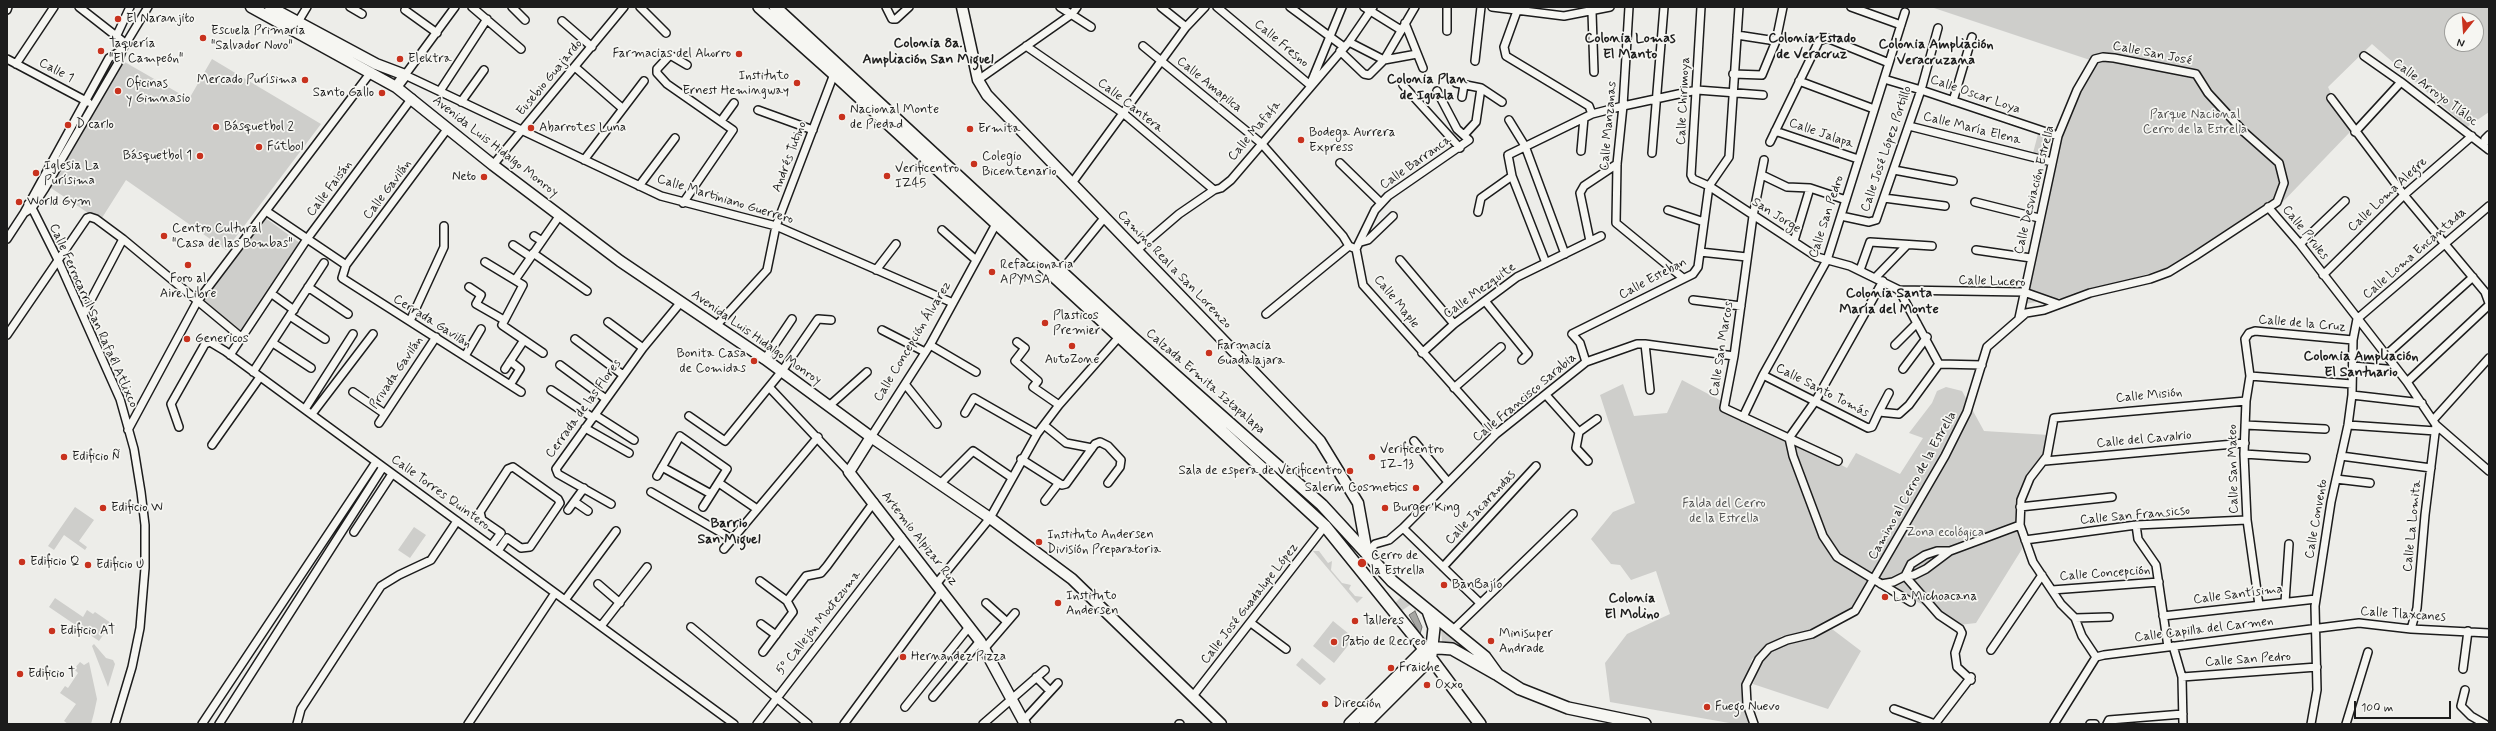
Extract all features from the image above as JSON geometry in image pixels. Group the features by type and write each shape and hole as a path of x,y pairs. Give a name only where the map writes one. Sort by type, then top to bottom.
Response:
{"main road":[{"name":"Calzada Ermita Iztapalapa","path":"759,7 834,74 1325,526 1429,652 1480,724"},
{"name":"Calzada Ermita Iztapalapa","path":"775,7 1132,337 1322,505 1392,581 1485,657 1498,675 1520,689 1568,708 1644,724"},
{"path":"1350,724 1390,691 1429,652 1433,624 1423,605"},
{"path":"1429,652 1456,651 1498,675"},
{"path":"1365,724 1390,691"}],"street":[{"path":"16,64 54,7"},
{"path":"79,7 116,37 124,47"},
{"path":"116,37 130,7"},
{"path":"7,239 30,206 118,63 124,47 148,7"},
{"name":"Avenida Luis Hidalgo Monroy","path":"251,7 371,72 412,98 493,165 560,215 681,302 782,371 871,437 990,518 1072,579 1221,724"},
{"path":"270,7 376,64 405,75"},
{"path":"298,22 307,7"},
{"path":"350,7 362,14"},
{"path":"396,87 455,7"},
{"path":"472,7 521,49"},
{"path":"512,7 525,20"},
{"name":"Eusebio Guajardo","path":"493,165 624,7"},
{"path":"640,7 666,33"},
{"path":"886,7 889,16 896,19 909,7"},
{"name":"Camino Real a San Lorenzo","path":"962,7 978,80 987,95 1296,414 1326,449 1358,504 1367,553"},
{"path":"1060,7 1091,27"},
{"path":"978,80 1072,14 1077,7"},
{"path":"1161,7 1186,27"},
{"path":"1072,183 1186,27 1204,7"},
{"name":"Calle Fresno","path":"1217,7 1310,85"},
{"path":"1290,7 1344,47 1366,75 1384,60 1415,7"},
{"path":"1310,85 1342,7"},
{"path":"1447,7 1447,30"},
{"path":"1475,61 1481,7"},
{"path":"1492,7 1564,16 1592,12 1610,7"},
{"name":"Calle Manzanas","path":"1629,7 1623,106 1617,164 1616,223 1684,278"},
{"path":"1652,153 1658,98 1664,7"},
{"name":"Calle Chirimoya","path":"1701,7 1691,175 1693,179 1709,186"},
{"path":"1709,186 1729,157 1732,92 1739,7"},
{"path":"1734,74 1762,75 1776,41 1783,7"},
{"path":"1851,7 1901,25"},
{"path":"1369,9 1403,26 1423,68"},
{"name":"Calle Mafafa","path":"1137,250 1179,214 1214,190 1221,188 1231,180 1310,85 1344,47 1369,9"},
{"path":"405,10 437,33"},
{"path":"1517,11 1504,47 1506,56 1589,106 1592,114"},
{"path":"1592,12 1594,72"},
{"name":"Calle San Pedro","path":"1743,417 1762,375 1827,260 1905,12"},
{"path":"440,91 487,19"},
{"path":"562,21 592,47"},
{"name":"Calle José López Portillo","path":"1841,216 1873,222 1876,220 1921,90 1938,28"},
{"path":"1736,35 1776,41"},
{"path":"1953,101 1972,37"},
{"path":"1770,142 1818,40 1827,38 1889,63"},
{"name":"Calle Cantera","path":"1026,46 1123,113 1214,190"},
{"name":"Calle Amapilca","path":"1143,46 1261,143"},
{"path":"30,206 85,100 109,58 124,47"},
{"path":"1344,47 1384,60 1417,54"},
{"path":"683,203 733,130 667,84 656,73 670,55 687,65"},
{"name":"Calle Arroyo Tláloc","path":"2364,56 2401,82 2489,150"},
{"name":"Calle San José","path":"2103,57 2196,74"},
{"name":"Calle Desviación Estrella","path":"2019,318 2039,218 2058,136 2077,90 2095,59 2103,57"},
{"name":"Calle 1","path":"7,59 93,104"},
{"path":"574,67 622,108"},
{"path":"461,102 484,70"},
{"path":"128,430 197,302 371,72"},
{"name":"Andrés Tutino","path":"716,326 767,270 776,226 834,74"},
{"name":"Camino al Cerro de la Estrella","path":"1754,724 1747,704 1746,685 1759,659 1769,648 1786,640 1812,634 1855,611 1878,582 1968,412 1987,347 2026,313 2044,310 2090,294 2132,285 2169,272 2277,202 2283,190 2279,163 2244,132 2208,93 2196,74"},
{"name":"Calle Martiniano Guerrero","path":"405,75 639,186 683,203 776,226 953,303"},
{"name":"Calle Oscar Loya","path":"1884,79 2058,136"},
{"path":"584,160 644,81"},
{"path":"1799,81 1874,109"},
{"path":"2355,132 2401,82"},
{"path":"1456,83 1481,88 1502,102"},
{"path":"1403,85 1460,148"},
{"path":"1462,97 1464,85"},
{"name":"Calle Barranca","path":"1266,314 1361,242 1375,210 1388,196 1460,148 1476,122 1481,88"},
{"path":"1546,263 1512,176 1508,155 1592,114 1623,106 1697,90 1763,95"},
{"path":"1437,91 1458,129 1467,138"},
{"name":"Calle Faisán","path":"230,356 241,337 272,294 307,239 412,98"},
{"path":"2331,98 2355,132 2404,195 2473,277 2487,290 2489,304 2407,382"},
{"path":"721,121 734,103"},
{"path":"758,110 813,130"},
{"path":"1582,152 1584,118"},
{"path":"1509,120 1525,146 1565,254"},
{"name":"Calle María Elena","path":"1908,126 2052,162"},
{"name":"Calle Gavilán","path":"346,266 448,128"},
{"name":"Calle Jalapa","path":"1775,131 1858,159"},
{"path":"2489,135 2486,138 2489,141"},
{"name":"Calle Loma Alegre","path":"2323,275 2404,195 2472,136"},
{"path":"639,186 675,138"},
{"name":"Calle Maple","path":"1261,143 1352,248 1363,285 1422,353 1496,434"},
{"name":"Calle San Marcos","path":"1764,160 1753,216 1742,306 1724,408 1838,461"},
{"path":"1340,163 1381,203"},
{"path":"1590,241 1580,193 1584,186 1617,164"},
{"path":"1894,170 1953,181"},
{"path":"1762,175 1787,187 1810,188 1846,200"},
{"path":"1478,212 1481,198 1512,176"},
{"name":"San Jorge","path":"1709,186 1817,257 1860,270 1899,290"},
{"name":"Calle Esteban","path":"1586,362 1580,344 1572,334 1696,271 1709,186"},
{"path":"1794,241 1810,188"},
{"path":"1884,198 1945,206"},
{"path":"2300,244 2345,201"},
{"path":"1975,202 2039,218"},
{"name":"Calle Ferrocarril San Rafaél Atlixco","path":"30,206 58,260 120,399 141,492 145,525 145,568 140,628 132,667 115,724"},
{"name":"Calle Pirules","path":"2268,207 2300,244 2323,275"},
{"path":"1668,210 1704,222"},
{"name":"Calle Loma Encantada","path":"2357,319 2445,244 2488,210"},
{"path":"266,211 346,266"},
{"path":"515,280 560,215"},
{"path":"1361,242 1368,240 1393,216"},
{"path":"1061,271 1105,217"},
{"path":"7,335 87,218 96,219 123,239 241,337"},
{"name":"Calle Concepción Álvarez","path":"849,472 930,345 996,224"},
{"path":"410,321 444,247 444,226"},
{"path":"942,230 976,260"},
{"path":"534,236 542,241"},
{"name":"Calle Mezquite","path":"1422,353 1454,324 1517,277 1601,236"},
{"path":"83,315 123,239"},
{"path":"1860,270 1870,242 1932,246"},
{"path":"876,270 896,244"},
{"path":"512,245 532,255 587,292"},
{"path":"1907,245 1879,279 1816,400 1789,438 1793,456 1823,536 1837,557 1912,602"},
{"path":"1976,250 2031,258"},
{"path":"1700,252 1747,257"},
{"path":"1400,260 1454,324"},
{"path":"485,262 523,285 502,325 543,353"},
{"path":"253,372 324,263"},
{"name":"Cerrada Gavilán","path":"346,266 343,275 344,281 436,337 521,392"},
{"path":"2323,275 2385,356 2407,382 2435,425 2489,471"},
{"path":"2385,356 2473,277"},
{"path":"308,287 348,314"},
{"path":"469,287 481,295 476,304 504,320"},
{"path":"1899,290 1926,337 1939,364 1982,365"},
{"name":"Calle Lucero","path":"1899,290 2024,292 2058,304"},
{"path":"272,294 292,313 325,339"},
{"path":"1693,300 1742,306"},
{"path":"1485,301 1528,354 1522,360"},
{"name":"Cerrada de las Flores","path":"611,504 558,474 556,469 643,348 681,302"},
{"path":"765,359 792,319"},
{"path":"689,416 725,441 782,371 818,319 831,320"},
{"name":"Calle Convento","path":"2311,724 2317,690 2315,627 2316,599 2336,479 2348,425 2352,396 2353,340 2357,319"},
{"path":"608,322 643,348"},
{"path":"1895,345 1917,323"},
{"path":"465,356 481,329"},
{"path":"882,330 925,352"},
{"name":"Calle de la Cruz","path":"2249,333 2255,331 2353,340"},
{"name":"Calle San Mateo","path":"2249,333 2245,339 2250,376 2246,401 2244,454 2247,520 2259,605"},
{"path":"305,409 353,334"},
{"path":"312,414 373,334"},
{"path":"844,724 990,518 1021,459 1037,434 1060,404 1119,336"},
{"name":"Privada Gavilán","path":"379,423 436,337"},
{"path":"1903,369 1926,337"},
{"path":"575,339 623,375"},
{"path":"504,369 524,340"},
{"name":"Calle Torres Quintero","path":"179,427 171,404 205,344 210,342 312,414 734,724"},
{"path":"1017,342 1025,348 1015,362 1038,381 1034,387 1060,404"},
{"path":"273,343 311,368"},
{"name":"Calle Francisco Sarabia","path":"1367,553 1375,544 1389,540 1496,434 1586,362 1637,344 1734,356"},
{"path":"1645,344 1650,390"},
{"path":"930,345 976,372"},
{"path":"1454,388 1501,347"},
{"path":"2435,425 2489,358"},
{"path":"510,361 520,369 510,385"},
{"name":"Calle Santo Tomás","path":"1762,375 1816,400 1868,428 1872,427 1879,412 1899,414 1909,405 1939,364"},
{"path":"560,365 606,399"},
{"path":"2353,366 2397,370"},
{"path":"829,406 867,372"},
{"path":"2250,376 2352,384"},
{"path":"212,445 260,377"},
{"path":"905,384 937,424"},
{"name":"Artemio Alpizar Ruz","path":"769,387 818,437 849,472 940,587 982,645 1024,722"},
{"path":"551,390 634,440"},
{"path":"353,392 385,414"},
{"path":"1879,412 1889,393"},
{"path":"1546,395 1579,432"},
{"path":"2352,396 2422,403"},
{"path":"965,413 974,398 1037,434"},
{"name":"Calle Misión","path":"2045,461 2054,418 2246,401"},
{"path":"1588,461 1576,448 1579,432 1597,419"},
{"path":"1044,425 1066,443 1092,448"},
{"path":"2245,425 2325,429"},
{"path":"2348,425 2435,425"},
{"name":"Calle La Lomita","path":"2411,629 2417,608 2435,425"},
{"path":"586,428 629,453"},
{"path":"657,476 680,436 727,469 703,507"},
{"path":"724,550 757,508 818,437"},
{"path":"1414,441 1448,482"},
{"path":"1021,459 1058,484 1066,484 1095,444 1100,442 1108,446 1121,460 1120,467 1108,483"},
{"name":"Calle del Cavalrio","path":"2045,461 2245,443"},
{"path":"940,484 973,451 1011,477"},
{"path":"2244,454 2306,458"},
{"path":"2341,456 2431,468"},
{"path":"2045,461 2030,478 2020,507 2020,525 2033,562 2061,604 2076,618 2082,636 2096,657 2054,724"},
{"path":"202,724 376,462"},
{"path":"662,466 711,494"},
{"name":"Calle Jacarandas","path":"1443,567 1536,466"},
{"path":"219,724 383,467"},
{"path":"492,546 501,533 482,520 480,512 508,469 513,467 558,499 560,503 530,547 521,548 507,538 498,551"},
{"path":"354,532 392,474"},
{"path":"2336,479 2370,483"},
{"path":"718,482 757,508"},
{"path":"1045,501 1058,484"},
{"path":"568,510 584,488"},
{"path":"651,492 732,539"},
{"path":"2020,507 2112,497"},
{"path":"575,502 588,511"},
{"path":"787,601 806,576 821,573 874,502"},
{"path":"1452,631 1480,602 1573,514"},
{"name":"Calle San Fransicso","path":"2025,540 2136,525 2247,520"},
{"path":"297,724 301,709 381,586 399,574 431,560 457,521"},
{"path":"1878,582 1893,582 1905,576 1914,575 1926,569 1950,551 2020,525"},
{"path":"2136,525 2138,539 2156,565 2163,616 2171,646 2182,677 2183,724"},
{"name":"Calle José Guadalupe López","path":"1193,696 1325,526"},
{"path":"1402,528 1480,602"},
{"path":"564,600 616,531"},
{"name":"5º Callejón Moctezuma","path":"757,724 775,698 901,537"},
{"path":"2285,602 2289,544"},
{"path":"1905,576 1911,564 1925,555 1937,551 1950,551"},
{"path":"601,626 647,567"},
{"path":"1991,650 2042,575"},
{"path":"1894,709 1935,724 1971,678 1957,667 1955,653 1962,637 1960,628 1939,615 1905,576"},
{"path":"760,581 787,601 793,612 763,652"},
{"name":"Calle Concepción","path":"2052,590 2159,582"},
{"path":"598,584 620,603"},
{"path":"468,724 555,593"},
{"name":"Calle Santísima","path":"2163,616 2316,599"},
{"path":"986,603 1007,622"},
{"path":"933,697 982,645 1015,613"},
{"path":"2076,618 2109,617"},
{"path":"1251,623 1286,648"},
{"name":"Calle Tlaxcanes","path":"2315,627 2360,623 2411,629 2489,633"},
{"path":"761,624 776,635"},
{"path":"691,627 808,724"},
{"name":"Calle Capilla del Carmen","path":"2096,657 2315,627"},
{"path":"906,707 969,628"},
{"path":"2463,669 2468,631"},
{"path":"2346,724 2368,652"},
{"name":"Calle San Pedro","path":"2182,677 2317,667"},
{"path":"984,724 1045,670"},
{"path":"1036,677 1050,691"},
{"path":"1024,722 1058,683"},
{"path":"2466,690 2461,706 2471,716 2485,724"},
{"path":"2106,724 2109,720 2183,714"},
{"path":"2090,724 2095,724"}],"green space":[{"name":"Parque Nacional Cerro de la Estrella","path":"1931,7 2489,7 2489,112 2467,127 2372,44 2328,87 2350,132 2275,210 2170,267 2080,295 2024,304 2059,128 2096,62"},
{"path":"212,59 321,124 226,250 126,180 100,221 48,186 123,61 189,99"},
{"path":"2038,134 2051,137 2046,155 2033,153"},
{"path":"264,217 304,246 242,331 203,302"},
{"name":"Falda del Cerro de la Estrella","path":"1682,380 1847,468 1856,453 1900,474 1923,438 1909,433 1932,403 1937,391 1946,387 1962,391 1984,431 2049,435 2046,455 2016,505 2022,549 1976,623 1959,625 1874,578 1857,608 1813,631 1782,636 1752,659 1744,685 1754,724 1735,724 1610,702 1605,663 1627,634 1670,614 1656,571 1631,580 1620,565 1611,564 1591,539 1613,512 1635,503 1600,395 1623,384 1634,416 1667,413"},
{"path":"75,507 94,520 79,541 87,547 85,550 64,535 54,550 48,546"},
{"path":"414,527 426,535 410,558 398,550"},
{"path":"1313,551 1319,551 1328,563 1332,561 1331,570 1342,583 1351,585 1349,589 1355,596 1363,597 1357,603"},
{"path":"1401,597 1410,605 1401,611 1395,603"},
{"path":"55,598 83,617 87,610 93,614 95,612 111,623 99,641 49,607"},
{"name":"Patio de Recreo","path":"1333,621 1354,638 1334,663 1313,646"},
{"path":"1441,629 1463,648 1442,641"},
{"path":"1832,629 1861,651 1828,709 1753,684 1757,670 1765,657 1782,645"},
{"path":"94,644 106,658 113,660 115,664 108,687 92,646"},
{"path":"1302,658 1326,679 1320,685 1296,665"},
{"path":"80,662 84,665 89,662 97,699 91,724 68,724 64,721 76,704 60,693 65,686 68,688 78,673 74,669"}],"shaded area":[{"path":"1415,611 1422,627 1420,634 1409,615"}],"place":[{"name":"El Naranjito","path":"118,19"},
{"name":"Escuela Primaria \"Salvador Novo\"","path":"203,38"},
{"name":"Taquería \"El Campeón\"","path":"101,51"},
{"name":"Farmacias del Ahorro","path":"739,54"},
{"name":"Elektra","path":"400,59"},
{"name":"Mercado Purísima","path":"305,80"},
{"name":"Instituto Ernest Hemingway","path":"797,83"},
{"name":"Oficinas y Gimnasio","path":"118,91"},
{"name":"Santo Gallo","path":"382,93"},
{"name":"Nacional Monte de Piedad","path":"842,117"},
{"name":"D carlo","path":"68,125"},
{"name":"Básquetbol 2","path":"216,127"},
{"name":"Abarrotes Luna","path":"531,128"},
{"name":"Ermita","path":"970,129"},
{"name":"Bodega Aurrera Express","path":"1301,140"},
{"name":"Fútbol","path":"259,147"},
{"name":"Básquetbol 1","path":"200,156"},
{"name":"Colegio Bicentenario","path":"974,164"},
{"name":"Iglesia La Purísima","path":"36,173"},
{"name":"Verificentro IZ45","path":"887,176"},
{"name":"Neto","path":"484,177"},
{"name":"World Gym","path":"19,202"},
{"name":"Centro Cultural \"Casa de las Bombas\"","path":"164,236"},
{"name":"Foro al Aire Libre","path":"188,265"},
{"name":"Refaccionaria APYMSA","path":"992,272"},
{"name":"Plasticos Premier","path":"1045,323"},
{"name":"Genericos","path":"187,339"},
{"name":"AutoZone","path":"1072,346"},
{"name":"Farmacia Guadalajara","path":"1209,353"},
{"name":"Bonita Casa de Comidas","path":"754,361"},
{"name":"Edificio Ñ","path":"64,457"},
{"name":"Verificentro IZ-13","path":"1372,457"},
{"name":"Sala de espera de Verificentro","path":"1350,471"},
{"name":"Salerm Cosmetics","path":"1416,488"},
{"name":"Edificio W","path":"103,508"},
{"name":"Burger King","path":"1385,508"},
{"name":"Instituto Andersen División Preparatoria","path":"1039,542"},
{"name":"Edificio Q","path":"22,562"},
{"name":"Cerro de la Estrella","path":"1362,563"},
{"name":"Edificio U","path":"88,565"},
{"name":"BanBajío","path":"1444,585"},
{"name":"La Michoacana","path":"1885,597"},
{"name":"Instituto Andersen","path":"1058,603"},
{"name":"Talleres","path":"1355,621"},
{"name":"Edificio AT","path":"52,631"},
{"name":"Minisuper Andrade","path":"1491,641"},
{"name":"Patio de Recreo","path":"1334,642"},
{"name":"Hernandez Pizza","path":"903,657"},
{"name":"Fraiche","path":"1391,668"},
{"name":"Edificio T","path":"20,674"},
{"name":"Oxxo","path":"1427,685"},
{"name":"Dirección","path":"1325,704"},
{"name":"Fuego Nuevo","path":"1707,707"}],"district":[{"name":"Colonia Lomas El Manto","path":"1630,48"},
{"name":"Colonia Estado de Veracruz","path":"1812,48"},
{"name":"Colonia 8a. Ampliación San Miguel","path":"928,52"},
{"name":"Colonia Ampliación Veracruzana","path":"1936,54"},
{"name":"Colonia Plan de Iguala","path":"1427,88"},
{"name":"Colonia Santa María del Monte","path":"1889,302"},
{"name":"Colonia Ampliación El Santuario","path":"2361,366"},
{"name":"Barrio San Miguel","path":"729,532"},
{"name":"Colonia El Molino","path":"1632,608"}],"park label":[{"name":"Zona ecológica","path":"1945,533"}]}
